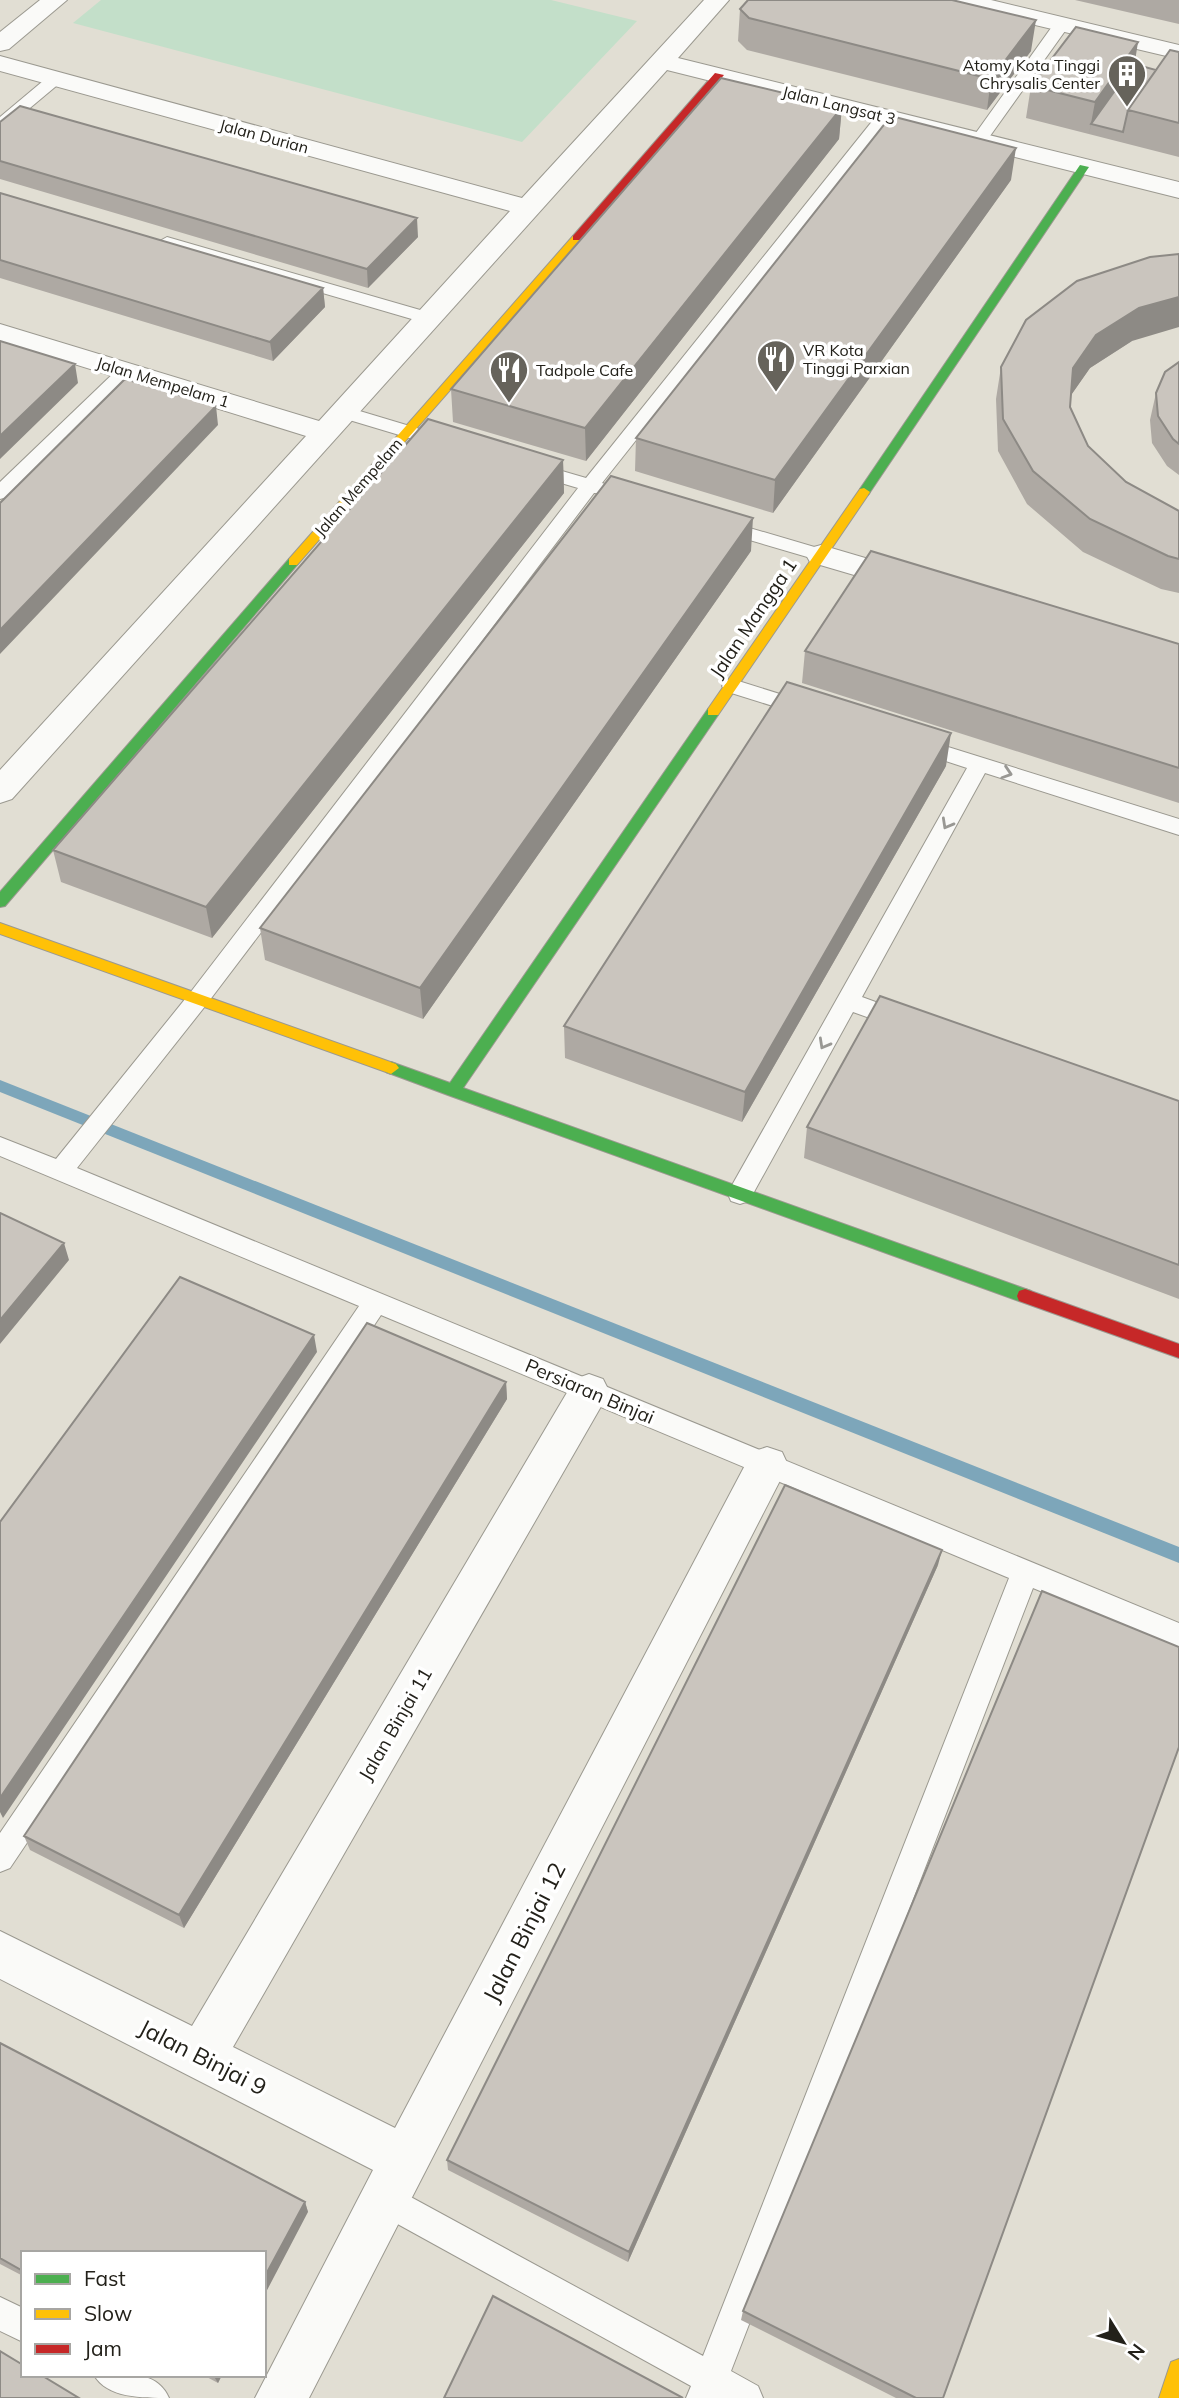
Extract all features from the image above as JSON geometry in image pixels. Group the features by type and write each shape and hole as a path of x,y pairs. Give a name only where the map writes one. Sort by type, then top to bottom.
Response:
{"street":[{"path":"0,44 55,0"},
{"path":"0,791 717,0"},
{"path":"960,0 1179,52"},
{"name":"Jalan Langsat 3","path":"662,61 1179,190"},
{"name":"Jalan Durian","path":"0,63 528,208"},
{"name":"Jalan Mempelam","path":"0,902 719,75"},
{"name":"Jalan Mangga 1","path":"453,1091 1084,167"},
{"name":"Jalan Mempelam 1","path":"0,332 126,371 334,422"},
{"path":"821,555 941,590"},
{"path":"0,928 1179,1351"},
{"name":"Jalan Binjai 11","path":"201,2056 589,1391"},
{"name":"Jalan Binjai 12","path":"281,2398 767,1465"},
{"name":"Jalan Binjai 9","path":"0,1954 201,2056 395,2180"}],"lane":[{"path":"979,140 1062,24"},
{"path":"0,125 55,79"},
{"path":"60,1171 198,999 590,486 884,117"},
{"path":"147,237 428,318"},
{"path":"0,493 126,371"},
{"path":"334,422 407,431 446,443"},
{"path":"511,462 628,498"},
{"path":"706,521 821,555"},
{"path":"732,686 823,715"},
{"path":"902,740 1179,827"},
{"path":"740,1194 980,764"},
{"path":"848,1002 921,1027"},
{"name":"Persiaran Binjai","path":"0,1147 1179,1636"},
{"path":"0,1858 376,1302"},
{"path":"707,2388 1026,1572"},
{"path":"395,2180 707,2388 746,2398"},
{"path":"0,2313 21,2325"},
{"path":"115,2377 152,2398"}],"green space":[{"path":"101,0 551,0 637,21 522,142 73,23"}],"building":[{"path":"748,0 952,0 1036,20 991,79 749,18 740,9"},
{"path":"1076,27 1138,42 1095,102 1031,86"},
{"path":"1170,50 1179,52 1179,123 1128,110"},
{"path":"1134,64 1156,70 1128,110 1123,132 1091,124"},
{"path":"721,78 842,107 585,428 451,389"},
{"path":"20,106 417,218 367,269 0,161 0,122"},
{"path":"891,116 1016,148 775,480 636,438"},
{"path":"0,193 323,288 270,342 0,260"},
{"path":"1179,254 1179,297 1139,308 1096,335 1073,368 1070,407 1088,446 1126,482 1179,511 1179,559 1090,519 1033,471 1003,419 1001,367 1026,320 1077,281 1150,257"},
{"path":"0,341 75,364 0,436"},
{"path":"1179,362 1179,444 1158,416 1156,393 1165,372"},
{"path":"125,379 216,406 0,630 0,503"},
{"path":"428,419 563,460 206,907 53,850"},
{"path":"611,476 753,518 420,988 260,928"},
{"path":"871,551 1179,644 1179,768 805,651"},
{"path":"787,682 951,733 745,1092 564,1026"},
{"path":"880,996 1179,1101 1179,1265 807,1127"},
{"path":"0,1213 64,1243 0,1320"},
{"path":"180,1277 314,1335 0,1798 0,1522"},
{"path":"367,1323 506,1382 179,1915 24,1836"},
{"path":"785,1485 942,1550 629,2252 447,2160"},
{"path":"1042,1591 1179,1647 1179,1747 943,2398 916,2398 743,2311"},
{"path":"0,2043 305,2202 266,2274 266,2251 21,2251 21,2270 0,2258"},
{"path":"493,2296 683,2398 444,2398"},
{"path":"0,2351 21,2364 21,2377 44,2377 79,2398 0,2398"}],"waterway":[{"path":"0,1086 1179,1555"}],"traffic: fast":[{"path":"864,492 1084,167"},
{"path":"0,902 293,562"},
{"path":"453,1091 713,712"},
{"path":"391,1068 1025,1296"}],"traffic: slow":[{"path":"293,562 577,238"},
{"path":"713,712 864,492"},
{"path":"0,928 391,1068"},
{"path":"1170,2398 1179,2370"}],"traffic: jam":[{"path":"577,238 719,75"},
{"path":"1025,1296 1179,1351"}],"place":[{"name":"Atomy Kota Tinggi Chrysalis Center","path":"1127,108"},
{"name":"VR Kota Tinggi Parxian","path":"776,393"},
{"name":"Tadpole Cafe","path":"509,404"}]}
